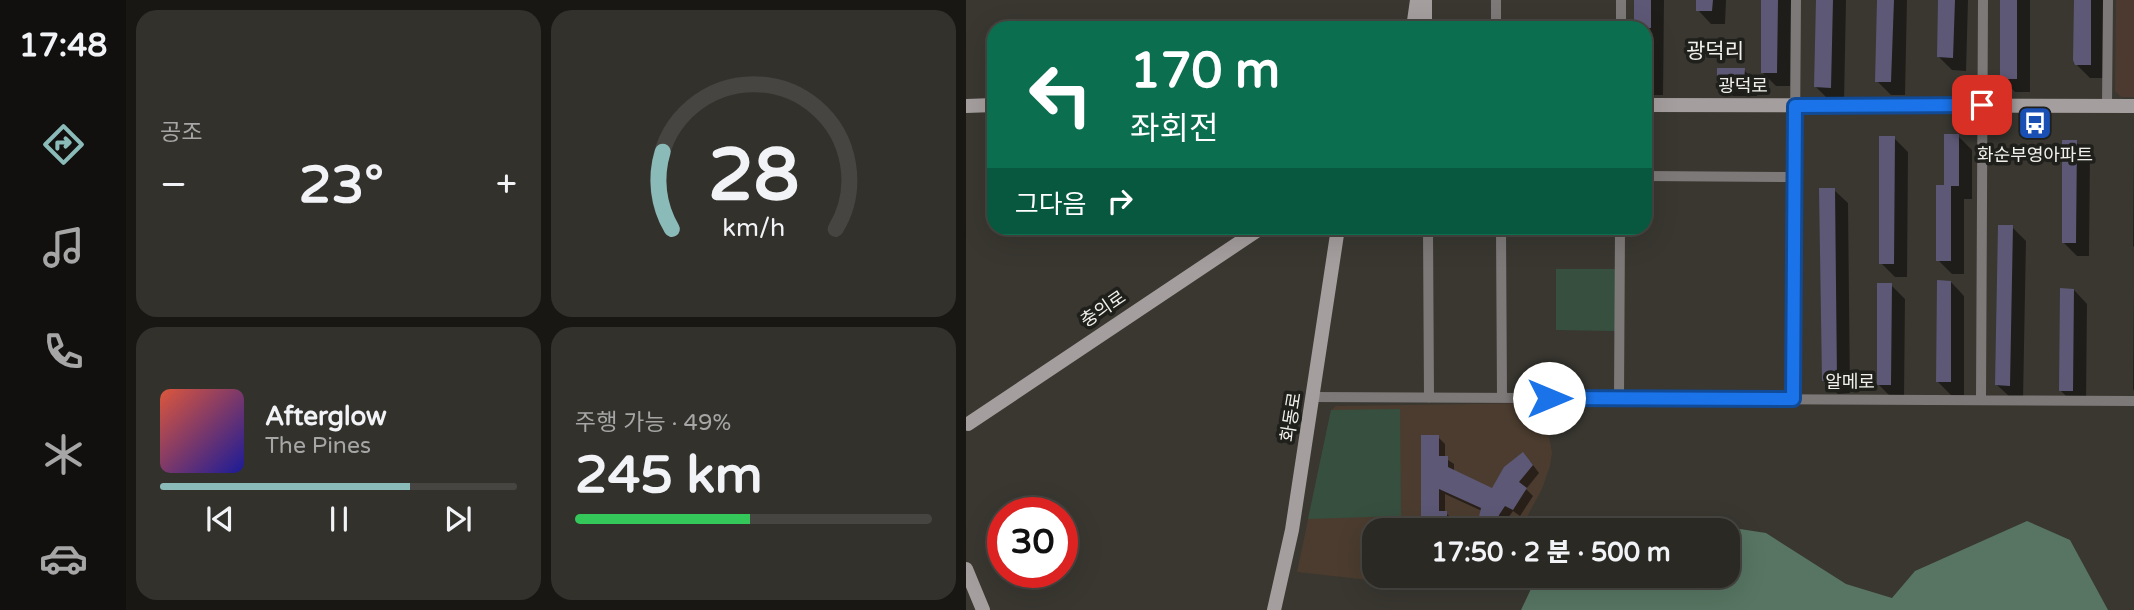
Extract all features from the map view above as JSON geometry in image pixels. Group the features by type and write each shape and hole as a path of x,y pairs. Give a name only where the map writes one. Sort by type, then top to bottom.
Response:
{"street":[{"path":"1414,21 1417,0"},
{"path":"1424,0 1425,21"},
{"path":"1496,0 1496,21"},
{"path":"1620,21 1621,0"},
{"path":"1793,399 1796,0"},
{"path":"1981,400 1983,0"},
{"path":"2108,0 2108,106"},
{"path":"966,106 987,105"},
{"name":"광덕로","path":"1652,105 2134,106"},
{"path":"1652,176 1795,177"},
{"name":"충의로","path":"967,425 1251,235"},
{"name":"화동로","path":"1274,610 1292,530 1337,235"},
{"path":"1428,235 1429,398"},
{"path":"1500,235 1502,398"},
{"path":"1619,398 1620,235"},
{"name":"알메로","path":"1314,397 2134,401"},
{"path":"966,569 983,610"}],"shaded area":[{"path":"2116,0 2134,0 2134,97 2121,97 2115,91"},
{"path":"1543,403 1552,453 1550,466 1542,489 1526,518 1362,518 1362,579 1297,572 1331,410 1336,406"}],"green space":[{"path":"1556,269 1615,269 1615,331 1556,330"},
{"path":"1400,409 1401,516 1308,519 1331,410"},
{"path":"2027,521 2070,540 2108,610 1521,610 1531,588 1740,588 1740,529 1766,533 1846,584 1892,598 1915,571"}],"building":[{"path":"1634,0 1651,0 1651,21 1634,21"},
{"path":"1696,0 1713,0 1712,11 1696,11"},
{"path":"1761,0 1778,0 1777,73 1761,73"},
{"path":"1816,0 1833,0 1831,88 1814,87"},
{"path":"1877,0 1894,0 1891,82 1875,82"},
{"path":"1938,0 1955,0 1953,58 1937,57"},
{"path":"2000,0 2017,0 2017,79 2000,79"},
{"path":"2074,0 2091,0 2091,65 2075,65 2073,60"},
{"path":"1717,68 1745,68 1744,83 1717,83"},
{"path":"1944,134 1959,134 1959,186 1951,186 1951,261 1936,261 1936,185 1944,185"},
{"path":"1879,136 1895,136 1894,264 1879,264"},
{"path":"2062,140 2077,140 2076,243 2062,243"},
{"path":"1819,188 1835,188 1837,380 1822,381"},
{"path":"1998,225 2013,225 2010,386 1995,385"},
{"path":"1937,280 1951,281 1951,382 1936,382"},
{"path":"1877,283 1892,283 1891,385 1877,385"},
{"path":"2060,288 2074,289 2073,391 2059,391"},
{"path":"1421,435 1439,435 1439,456 1448,456 1448,467 1492,488 1504,467 1523,452 1533,465 1519,482 1527,488 1513,510 1505,506 1499,518 1479,518 1481,508 1439,489 1439,511 1447,511 1447,518 1421,518"}],"place":[{"name":"화순부영아파트","path":"2035,123"}],"district":[{"name":"광덕리","path":"1715,51"}],"route":[{"path":"1549,398 1793,399 1795,106 1982,105"}]}
